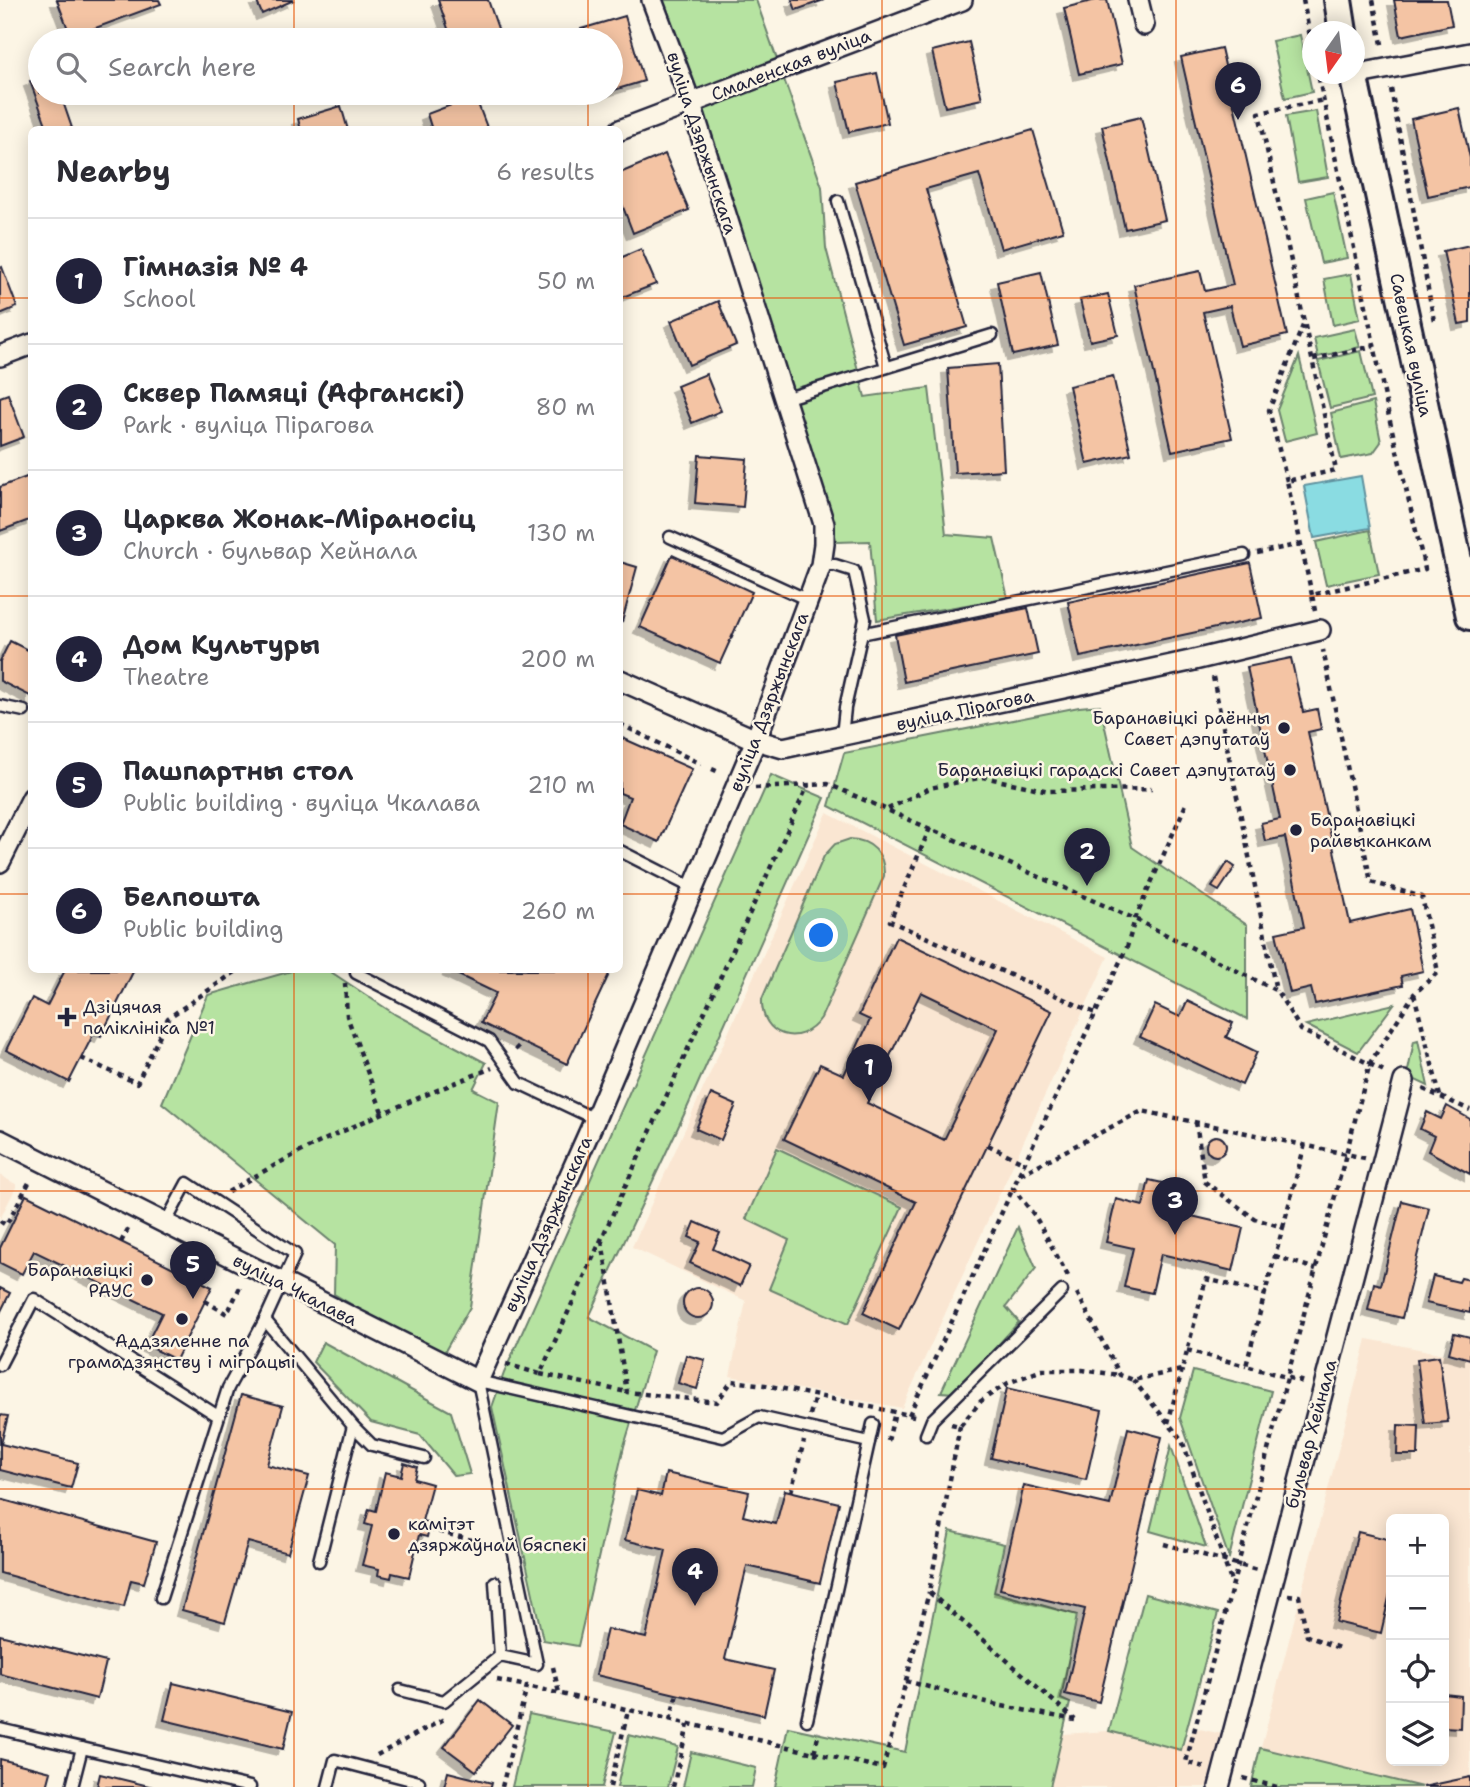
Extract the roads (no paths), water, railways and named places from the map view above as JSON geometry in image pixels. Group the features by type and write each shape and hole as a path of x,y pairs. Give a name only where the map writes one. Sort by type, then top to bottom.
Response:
{"main road":[{"path":"1338,0 1341,21"},
{"name":"Савецкая вуліца","path":"1355,84 1470,616"}],"street":[{"name":"вуліца Дзяржынскага","path":"478,1381 595,1119 756,740 821,565 824,544 824,524 691,104 652,0"},
{"name":"Смаленская вуліца","path":"623,129 962,0"},
{"path":"1138,0 1144,25"},
{"path":"1365,72 1470,53"},
{"path":"0,356 28,346"},
{"name":"вуліца Пірагова","path":"623,681 756,740 783,748 1320,630"},
{"path":"0,862 28,807"},
{"name":"бульвар Хейнала","path":"1221,1780 1404,1081"},
{"name":"вуліца Чкалава","path":"0,1140 478,1381"}],"lane":[{"path":"838,201 886,367"},
{"path":"784,399 992,335"},
{"path":"670,537 808,600"},
{"path":"861,635 1244,555"},
{"path":"821,565 835,565 854,571 864,619 841,736"},
{"path":"0,706 24,711"},
{"path":"623,853 693,888"},
{"path":"356,973 489,1041 519,1083 595,1119"},
{"path":"161,1598 228,1388 265,1320 295,1254 187,1182 165,1224"},
{"path":"926,1435 932,1420 1062,1291"},
{"path":"0,1365 34,1299 218,1416"},
{"path":"265,1320 372,1445 424,1458"},
{"path":"500,1656 537,1664 478,1381 723,1437 759,1417 869,1441"},
{"path":"807,1720 873,1424"},
{"path":"319,1561 353,1426"},
{"path":"495,1582 500,1656"},
{"path":"401,1690 444,1701 500,1656"},
{"path":"0,1728 250,1787"},
{"path":"72,1787 82,1748"},
{"path":"328,1787 335,1760 419,1782 418,1787"}],"water":[{"path":"1361,476 1370,528 1314,538 1304,486"}],"place":[{"name":"Белпошта","path":"1238,120"},
{"name":"Баранавіцкі раённы Савет дэпутатаў","path":"1284,728"},
{"name":"Баранавіцкі гарадскі Савет дэпутатаў","path":"1290,770"},
{"name":"Баранавіцкі райвыканкам","path":"1296,830"},
{"name":"Сквер Памяці (Афганскі)","path":"1087,886"},
{"name":"Дзіцячая паліклініка №1","path":"67,1017"},
{"name":"Гімназія № 4","path":"869,1102"},
{"name":"Царква Жонак-Міраносіц","path":"1175,1235"},
{"name":"Баранавіцкі РАУС","path":"147,1280"},
{"name":"Пашпартны стол","path":"193,1299"},
{"name":"Аддзяленне па грамадзянству і міграцыі","path":"182,1319"},
{"name":"камітэт дзяржаўнай бяспекі","path":"394,1534"},
{"name":"Дом Культуры","path":"695,1606"}]}
